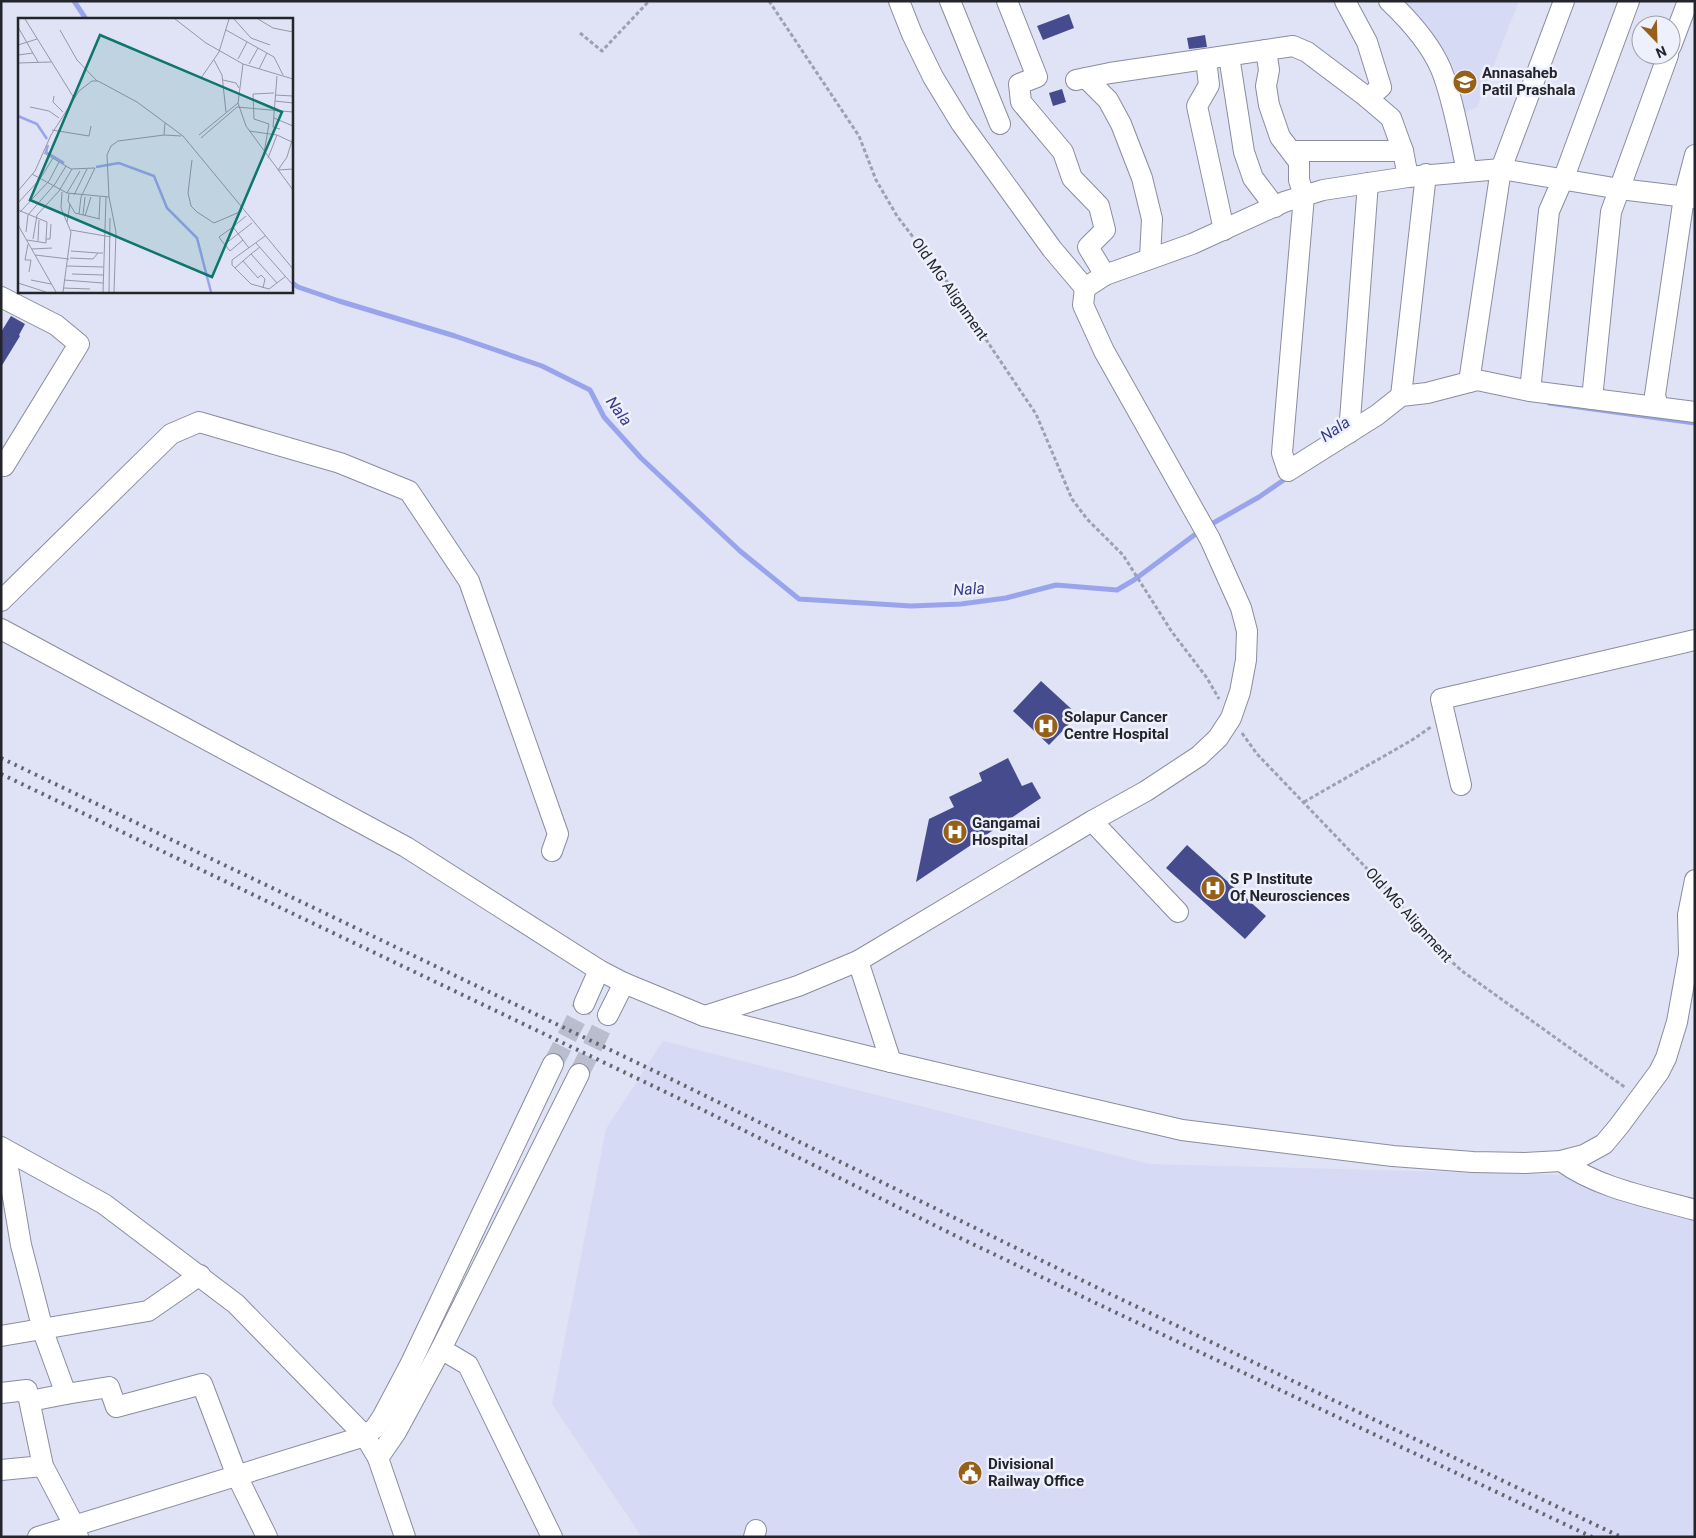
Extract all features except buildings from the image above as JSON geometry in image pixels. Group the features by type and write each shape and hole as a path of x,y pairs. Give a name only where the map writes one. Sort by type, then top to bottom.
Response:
{"street":[{"path":"704,1016 798,986 858,961 1092,821 1146,791 1199,756 1218,738 1231,718 1240,692 1246,660 1247,631 1241,608 1210,539 1104,351 1083,306 1085,288 1052,249 961,123 929,68 912,34 899,1"},
{"path":"950,1 1000,124"},
{"path":"1007,1 1037,77 1019,84 1021,102 1063,152 1072,178 1099,206 1104,230 1088,247 1105,274"},
{"path":"1345,1 1367,42 1381,87 1368,98"},
{"path":"1390,1 1424,40 1441,70 1467,171"},
{"path":"1469,382 1501,169 1564,1"},
{"path":"1530,391 1549,210 1563,180 1629,1"},
{"path":"1681,20 1688,1"},
{"path":"1150,258 1152,219 1142,178 1121,124 1108,100 1081,79 1293,46 1308,52 1391,118 1403,151 1417,176 1401,396"},
{"path":"1266,50 1269,70 1266,86 1269,105 1280,137 1299,162 1299,180 1304,196 1282,453 1288,471 1377,415 1401,396 1427,393 1477,380 1530,391 1695,412"},
{"path":"1229,56 1244,152 1253,178 1275,207"},
{"path":"1206,59 1209,85 1197,106 1224,230"},
{"path":"1592,399 1611,212 1664,65"},
{"path":"1292,151 1403,151"},
{"path":"1658,407 1655,395 1695,155"},
{"path":"1085,288 1105,274 1192,244 1304,196 1323,190 1368,183 1417,176 1501,169 1689,198"},
{"path":"1349,433 1368,183"},
{"path":"2,467 79,344 56,324 3,304"},
{"path":"1,601 171,434 199,422 340,463 410,492 469,581 558,834 552,851"},
{"path":"1,630 406,847 599,970 704,1016 890,1062 1182,1130 1393,1156 1473,1162 1525,1163 1561,1161 1584,1155 1604,1144 1658,1072 1671,1045 1693,950 1688,915 1695,880"},
{"path":"1461,785 1441,699 1695,640"},
{"path":"1092,821 1178,912"},
{"path":"858,961 890,1062"},
{"path":"584,1004 599,970"},
{"path":"608,1015 624,982"},
{"path":"38,1537 76,1531 237,1476 365,1436 374,1428 410,1365 553,1064"},
{"path":"378,1458 396,1432 440,1349 579,1074"},
{"path":"3,1148 104,1204 236,1304 365,1436 378,1458 405,1537"},
{"path":"3,1148 21,1245 42,1329 66,1394"},
{"path":"1561,1161 1595,1181 1695,1210"},
{"path":"1,1336 148,1311 200,1275"},
{"path":"440,1349 468,1365 552,1537"},
{"path":"30,1401 109,1387 116,1407 202,1384 237,1476 267,1537"},
{"path":"1,1393 27,1390 43,1466 76,1531"},
{"path":"1,1470 43,1466"}],"path":[{"path":"580,33 602,51 649,1"},
{"name":"Old MG Alignment","path":"769,1 859,136 876,180 897,216 948,283 1036,414 1072,499 1087,519 1123,555 1172,632 1206,678 1231,718 1257,754 1396,899 1434,946 1462,972 1640,1098"},
{"path":"1304,802 1412,740 1445,716"}],"shaded area":[{"name":"Annasaheb Patil Prashala","path":"1390,1 1519,1 1477,107 1454,117 1434,57"},
{"path":"663,1041 1149,1164 1596,1176 1695,1206 1695,1537 642,1537 552,1404 606,1129"}],"waterway":[{"name":"Nala","path":"74,1 85,18"},
{"name":"Nala","path":"292,283 298,287 339,301 455,336 542,366 590,390 604,417 641,458 740,551 799,599 911,606 961,604 1006,598 1056,585 1117,590 1134,580 1201,530"},
{"name":"Nala","path":"1549,403 1695,423"},
{"name":"Nala","path":"1208,526 1259,497 1288,477"}],"tunnel":[{"path":"553,1064 584,1004"},
{"path":"579,1074 608,1015"}],"railway":[{"path":"1,758 671,1079 1108,1293 1621,1537"},
{"path":"1,774 699,1108 956,1236 1592,1537"}],"place":[{"name":"Annasaheb Patil Prashala","path":"1465,82"},
{"name":"Solapur Cancer Centre Hospital","path":"1046,726"},
{"name":"Gangamai Hospital","path":"955,832"},
{"name":"S P Institute Of Neurosciences","path":"1213,888"},
{"name":"Divisional Railway Office","path":"970,1473"}]}
